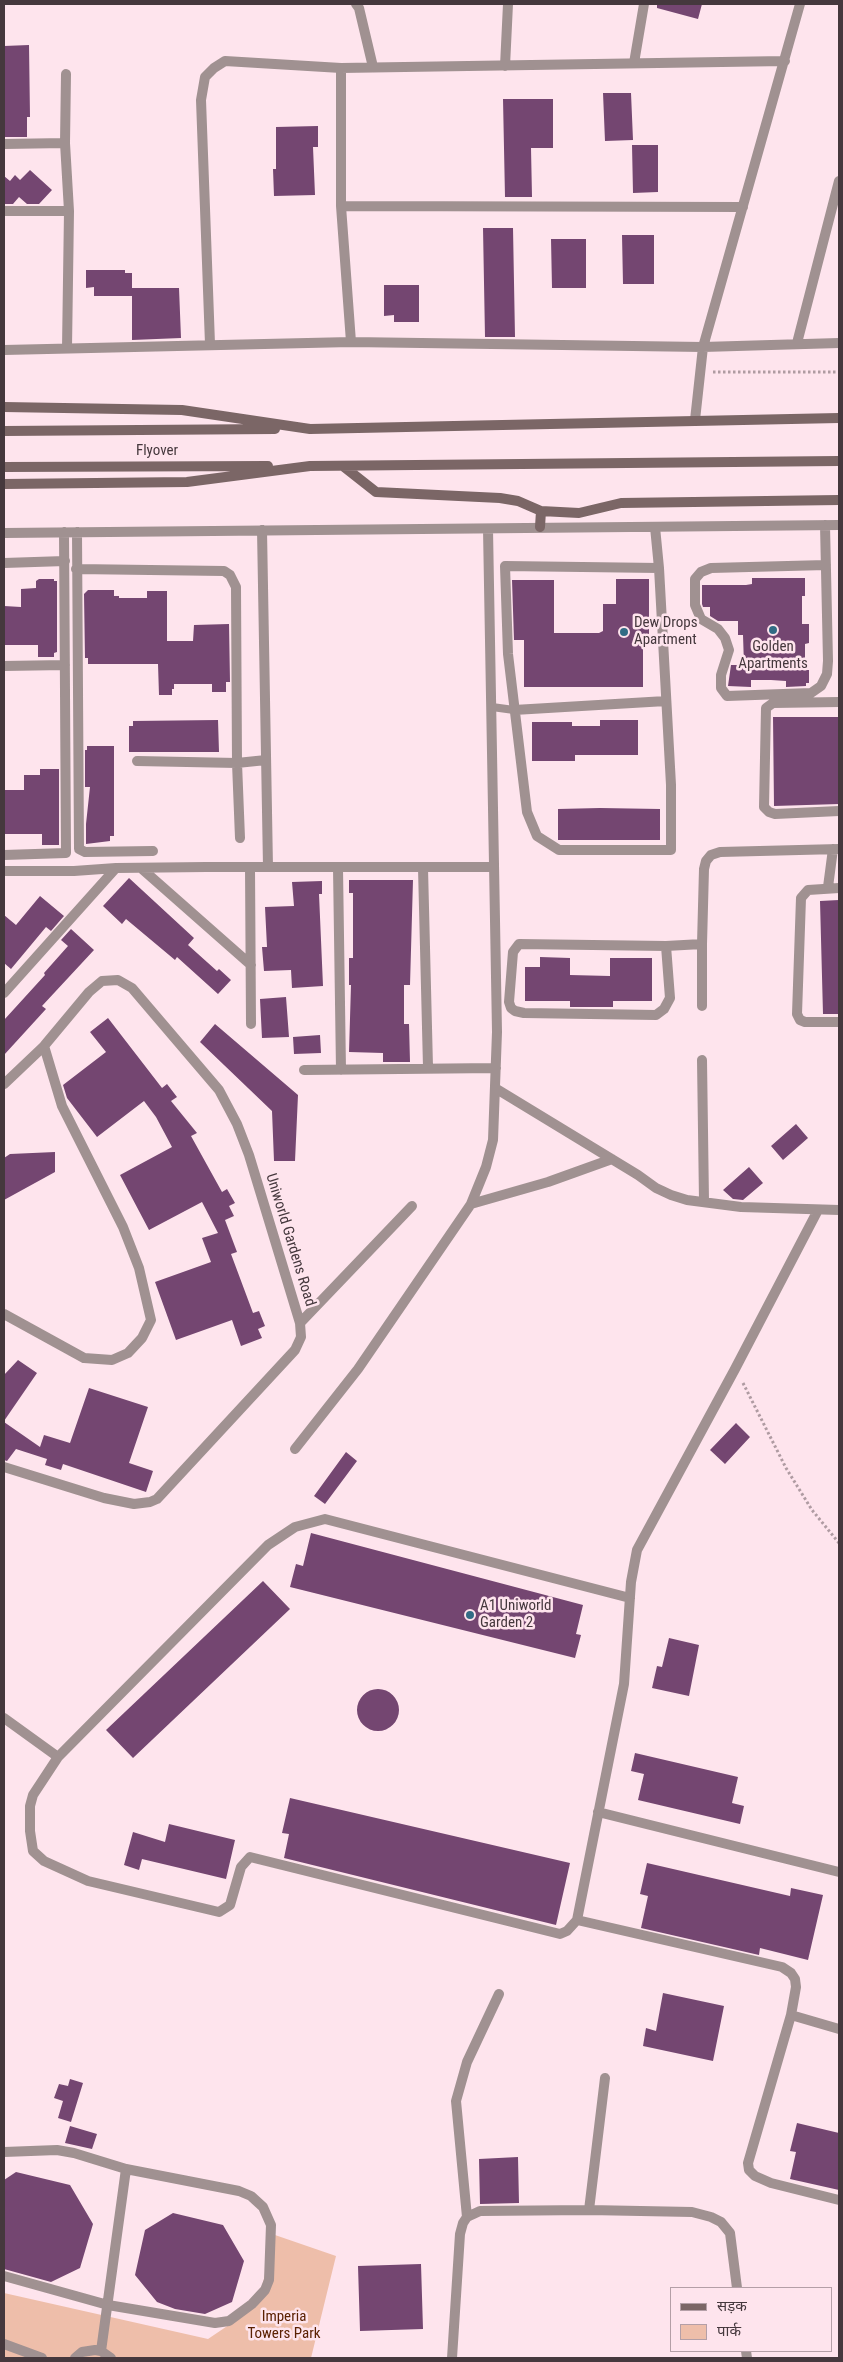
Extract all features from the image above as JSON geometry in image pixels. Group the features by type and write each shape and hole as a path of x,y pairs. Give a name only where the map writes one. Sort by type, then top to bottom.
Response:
{"main road":[{"path":"4,407 182,410 310,429 839,418"},
{"name":"Flyover","path":"4,431 310,429"},
{"path":"4,484 187,482 310,466 839,461"},
{"name":"Flyover","path":"4,467 310,466"},
{"path":"344,466 376,492 500,498 518,501 540,511 579,513 621,503 839,500"},
{"path":"540,511 540,527"}],"street":[{"path":"356,4 359,8 373,67"},
{"path":"505,66 508,4"},
{"path":"634,63 644,4"},
{"path":"695,420 703,347 800,4"},
{"path":"210,344 202,100 205,77 225,61 341,68 785,61"},
{"path":"341,68 342,206 351,342"},
{"path":"66,74 65,143 69,211 67,348"},
{"path":"4,144 65,143"},
{"path":"797,343 836,204 839,181"},
{"path":"342,206 743,207"},
{"path":"4,211 69,211"},
{"path":"4,350 351,342 703,347 839,343"},
{"path":"825,525 826,565 828,662 821,686 811,693 727,696 721,688 721,675 729,650 725,638 718,629 701,619 695,605 695,579 701,572 711,568 826,565"},
{"path":"4,533 839,525"},
{"path":"655,527 659,568 671,784 671,850 560,850 537,836 527,812 508,654 505,566 659,568"},
{"path":"295,1450 358,1369 471,1204 486,1167 493,1140 496,1068 488,529"},
{"path":"262,530 268,868"},
{"path":"4,855 66,853 64,532"},
{"path":"77,532 79,849 84,852 153,851"},
{"path":"4,563 65,561"},
{"path":"76,569 224,571 230,575 236,587 237,762 240,838"},
{"path":"4,666 65,665"},
{"path":"514,710 666,701"},
{"path":"839,702 773,703 766,708 764,807 769,812 776,814 839,811"},
{"path":"137,761 237,762 266,760"},
{"path":"702,1006 704,869 706,861 711,855 720,852 836,849 828,887"},
{"path":"4,880 9,870 74,871 116,868 250,867 493,868"},
{"path":"250,867 251,1024"},
{"path":"4,993 116,868"},
{"path":"141,868 251,965"},
{"path":"338,868 342,1070"},
{"path":"423,868 428,1067"},
{"path":"839,888 828,887 808,890 801,898 797,1014 800,1020 805,1022 839,1022"},
{"path":"666,946 670,998 664,1009 656,1015 524,1013 511,1008 509,1002 513,952 518,944 666,946 702,944"},
{"name":"Uniworld Gardens Road","path":"4,1084 44,1046 89,992 102,981 118,980 132,988 219,1090 237,1124 249,1155 300,1322 301,1337 295,1350 157,1499 134,1504 126,1503 4,1467"},
{"path":"4,1314 84,1358 112,1360 128,1353 142,1338 151,1320 138,1268 123,1228 62,1106 44,1046"},
{"path":"702,1060 704,1201"},
{"path":"304,1070 428,1067 496,1068"},
{"path":"496,1088 656,1188 687,1200 742,1207 839,1210"},
{"path":"471,1204 548,1182 612,1160"},
{"path":"300,1322 412,1206"},
{"path":"630,1598 325,1519 295,1527 268,1545 58,1757 33,1795 30,1806 30,1831 33,1850 44,1861 88,1881 219,1912 230,1905 241,1867 250,1857 560,1934 567,1932 577,1920 624,1684 630,1598 637,1550 736,1369 818,1210"},
{"path":"4,1718 58,1757"},
{"path":"598,1812 839,1872"},
{"path":"577,1920 782,1967 791,1973 795,1979 791,2015 749,2158 750,2170 755,2176 771,2183 839,2200"},
{"path":"467,2216 456,2101 467,2062 499,1994"},
{"path":"791,2015 839,2030"},
{"path":"589,2210 605,2078"},
{"path":"4,2152 57,2150 74,2153 126,2169 240,2191 251,2196 263,2207 271,2225 269,2280 265,2290 252,2304 229,2321 215,2323 108,2305 4,2276"},
{"path":"101,2351 126,2169"},
{"path":"452,2358 460,2234 463,2222 467,2216 480,2211 589,2210 692,2212 721,2222 730,2233 738,2287"},
{"path":"4,2344 42,2358"},
{"path":"75,2358 88,2350 101,2351 111,2358"}],"lane":[{"path":"492,707 514,710"}],"path":[{"path":"700,372 839,372"},
{"path":"736,1369 786,1468 812,1510 839,1544"}],"green space":[{"name":"Imperia Towers Park","path":"275,2235 336,2256 311,2358 4,2358 4,2293 208,2339 257,2306"}],"building":[{"path":"657,4 702,4 698,19 657,8"},
{"path":"29,45 30,117 27,117 27,137 4,137 4,46"},
{"path":"603,93 631,93 633,140 605,141"},
{"path":"503,99 553,99 553,148 531,148 532,197 505,197"},
{"path":"318,126 318,147 313,147 315,195 274,196 273,169 276,169 276,127"},
{"path":"632,145 658,145 658,192 633,193"},
{"path":"30,170 52,190 39,204 27,204 19,197 13,204 4,204 4,176 10,181 15,175 20,180"},
{"path":"483,228 513,228 515,337 485,337"},
{"path":"622,235 654,235 654,284 623,284"},
{"path":"551,239 586,239 586,288 552,288"},
{"path":"86,270 125,270 125,273 132,273 132,288 179,288 181,338 132,340 132,296 94,296 94,287 86,288"},
{"path":"384,285 419,285 419,322 394,322 394,315 384,316"},
{"name":"Golden Apartments","path":"752,578 805,578 805,596 802,596 802,624 809,624 809,643 805,644 805,670 809,670 809,683 806,683 806,686 786,687 786,681 751,680 751,687 728,686 731,665 744,665 743,635 738,635 738,621 718,621 710,616 710,607 703,607 702,604 702,585 746,585 752,584"},
{"path":"39,579 54,579 54,581 57,581 57,652 54,653 54,657 38,657 38,645 4,645 4,606 21,607 21,589 36,588 36,581"},
{"name":"Dew Drops Apartment","path":"616,579 649,579 649,638 643,638 643,687 524,687 524,640 514,640 512,580 554,580 554,633 599,633 603,631 603,604 616,604"},
{"path":"88,590 114,590 114,596 119,596 119,598 147,598 147,591 167,591 167,641 193,641 194,625 229,624 230,682 226,682 226,692 212,692 212,684 174,684 172,695 159,695 158,664 88,664 88,658 85,658 84,594"},
{"path":"773,717 839,717 839,804 774,806"},
{"path":"218,720 219,752 129,752 129,726 133,726 133,721"},
{"path":"600,720 638,720 638,755 575,755 575,761 532,761 532,722 572,722 572,726 600,726"},
{"path":"87,746 114,746 114,836 110,836 110,841 86,844 90,787 85,787 85,750 87,750"},
{"path":"40,769 59,769 59,845 42,845 42,834 4,834 4,790 24,790 24,775 40,775"},
{"path":"558,809 660,809 660,840 558,840"},
{"path":"129,878 194,938 188,945 217,971 219,969 231,980 218,994 177,957 175,960 126,919 122,924 103,906"},
{"path":"349,880 413,880 410,985 404,985 404,1024 409,1024 410,1062 383,1062 383,1053 349,1052 351,985 349,985 349,958 353,958 353,893 349,893"},
{"path":"322,881 322,894 319,894 323,986 292,988 291,970 264,971 262,947 267,947 265,907 294,906 292,882"},
{"path":"40,896 64,916 51,931 46,927 11,969 4,963 4,915 16,925"},
{"path":"839,900 839,1014 823,1014 820,901"},
{"path":"71,929 94,950 42,1006 46,1009 4,1055 4,1020 45,975 44,973 68,946 61,940"},
{"path":"540,957 570,958 570,975 610,976 610,958 652,958 652,1001 613,1001 613,1007 570,1007 570,1001 525,1001 525,967 540,967"},
{"path":"286,997 289,1037 262,1038 260,999"},
{"path":"108,1018 162,1088 167,1084 177,1097 171,1101 197,1133 191,1136 222,1192 227,1189 235,1203 229,1206 234,1216 225,1220 237,1252 231,1254 253,1313 259,1311 265,1326 258,1329 262,1338 241,1346 232,1320 176,1340 155,1282 211,1262 202,1238 218,1233 202,1202 149,1230 120,1175 172,1147 156,1117 144,1101 97,1137 67,1098 63,1085 106,1052 90,1032"},
{"path":"215,1024 298,1095 295,1161 274,1161 272,1111 200,1042"},
{"path":"320,1035 321,1053 294,1054 293,1037"},
{"path":"796,1124 808,1138 783,1160 771,1146"},
{"path":"55,1152 55,1172 4,1200 4,1158 10,1154"},
{"path":"749,1167 763,1183 743,1200 733,1199 723,1190"},
{"path":"18,1360 37,1373 4,1421 4,1375"},
{"path":"89,1388 148,1407 129,1463 153,1471 146,1492 63,1464 61,1470 45,1465 47,1459 16,1449 7,1461 4,1460 4,1422 40,1447 44,1435 70,1443"},
{"path":"736,1423 750,1437 725,1464 710,1450"},
{"path":"346,1452 357,1461 325,1504 314,1496"},
{"path":"311,1533 583,1605 576,1634 581,1635 575,1658 290,1587 296,1564 303,1566"},
{"path":"263,1581 290,1609 133,1758 106,1730"},
{"path":"669,1638 699,1645 689,1696 652,1688 657,1666 662,1667"},
{"path":"382,1689 390,1692 396,1698 399,1710 396,1722 390,1728 374,1731 366,1728 360,1722 357,1706 360,1698 366,1692"},
{"path":"635,1753 738,1777 732,1803 744,1806 740,1824 638,1800 644,1774 631,1771"},
{"path":"290,1798 570,1863 556,1925 284,1858 289,1834 282,1833"},
{"path":"169,1824 235,1840 226,1879 142,1859 139,1870 124,1865 133,1832 165,1842"},
{"path":"647,1863 790,1896 791,1888 823,1895 808,1960 760,1948 759,1955 641,1928 648,1896 640,1894"},
{"path":"663,1993 724,2006 713,2061 643,2046 646,2028 656,2031"},
{"path":"70,2079 83,2083 71,2122 58,2118 63,2101 54,2098 59,2084 68,2086"},
{"path":"797,2123 839,2133 839,2190 790,2179 796,2152 790,2151"},
{"path":"70,2126 97,2134 92,2149 65,2143"},
{"path":"518,2157 519,2203 480,2204 479,2159"},
{"path":"16,2172 70,2185 93,2224 80,2268 51,2282 4,2269 4,2180"},
{"path":"173,2213 223,2225 244,2261 232,2302 205,2314 175,2309 157,2302 135,2275 145,2230"},
{"path":"421,2264 423,2329 360,2331 358,2266"}],"place":[{"name":"Golden Apartments","path":"773,630"},
{"name":"Dew Drops Apartment","path":"624,632"},
{"name":"A1 Uniworld Garden 2","path":"470,1615"}]}
